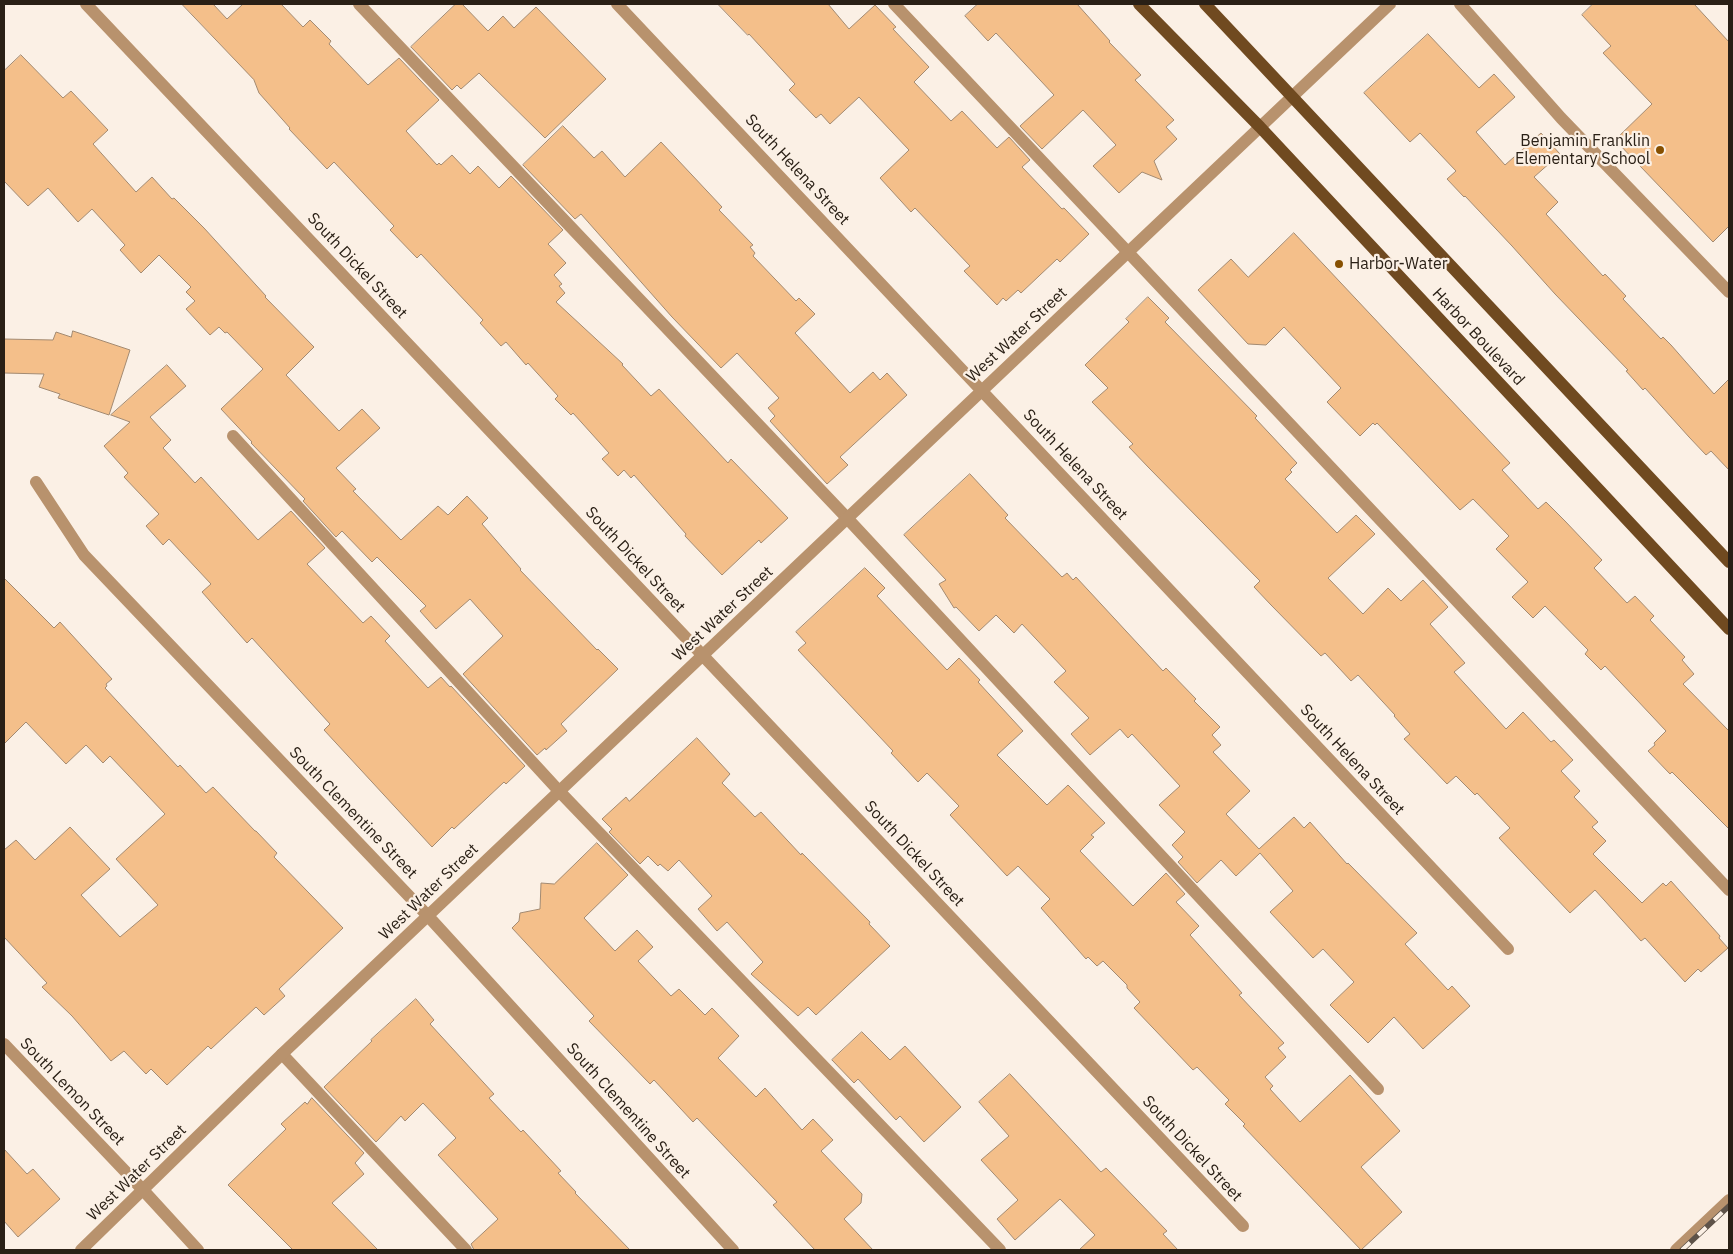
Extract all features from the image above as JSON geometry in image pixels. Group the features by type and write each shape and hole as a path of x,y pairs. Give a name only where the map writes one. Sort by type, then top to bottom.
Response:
{"main road":[{"name":"Harbor Boulevard","path":"1139,4 1260,128 1729,629"},
{"name":"Harbor Boulevard","path":"1205,4 1729,562"}],"street":[{"name":"South Dickel Street","path":"86,4 1243,1226"},
{"path":"359,4 847,518 1378,1089"},
{"name":"South Helena Street","path":"617,4 1508,949"},
{"path":"894,4 1729,890"},
{"name":"West Water Street","path":"81,1250 282,1054 1390,4"},
{"path":"1460,4 1561,118 1728,287"},
{"path":"233,436 559,791 1000,1250"},
{"name":"South Clementine Street","path":"36,482 84,555 428,916 733,1250"},
{"name":"South Lemon Street","path":"4,1044 198,1250"},
{"path":"282,1054 466,1250"},
{"path":"1676,1250 1729,1200"}],"building":[{"path":"182,4 213,4 227,19 243,4 281,4 303,27 310,20 331,41 329,44 368,85 399,58 439,100 406,131 437,165 439,163 441,165 452,155 470,174 478,166 499,188 511,176 563,230 548,244 566,263 554,275 562,284 559,286 565,293 556,302 623,364 651,396 659,389 728,463 731,459 788,518 761,543 759,540 722,575 685,536 686,534 634,475 631,478 624,470 618,476 602,459 609,453 573,413 571,415 555,399 558,396 528,363 526,365 506,342 501,346 480,323 483,320 421,254 417,258 390,230 394,226 334,162 327,169 289,129 259,93 254,80"},
{"path":"456,4 462,4 488,31 503,16 514,28 536,7 606,79 545,138 479,73 461,89 457,85 452,90 411,47"},
{"path":"718,4 828,4 849,29 875,5 896,27 893,29 929,67 914,82 951,121 962,111 997,148 1009,137 1030,160 1022,167 1089,234 1060,262 1057,259 1021,293 1018,290 1006,301 1003,298 997,305 964,271 970,266 915,208 911,212 880,178 909,150 859,97 830,124 821,114 816,118 789,90 795,84 749,34"},
{"path":"978,4 1077,4 1109,42 1141,75 1135,80 1174,120 1166,127 1177,139 1154,161 1162,180 1142,172 1119,193 1093,166 1116,145 1083,110 1042,149 1020,126 1054,95 996,33 988,41 965,16"},
{"path":"1593,4 1694,4 1729,42 1729,226 1713,242 1615,140 1652,104 1603,53 1611,46 1582,15"},
{"path":"1428,34 1479,88 1494,74 1515,97 1476,132 1505,165 1541,133 1560,154 1534,177 1558,202 1546,214 1603,276 1605,274 1626,296 1623,299 1661,339 1663,337 1671,345 1714,394 1729,379 1729,470 1711,451 1706,455 1645,388 1643,390 1626,371 1628,370 1447,179 1456,171 1420,133 1410,142 1364,93"},
{"path":"21,55 63,98 71,91 108,130 93,144 136,192 152,177 172,199 174,198 204,228 265,297 314,347 286,375 339,431 362,409 380,428 336,468 356,489 353,491 401,540 438,506 448,515 467,496 488,518 482,524 520,570 597,650 618,669 561,724 567,731 546,750 545,748 537,755 463,674 503,636 470,599 436,629 420,611 426,606 377,557 372,562 342,531 336,537 303,501 305,499 221,409 263,369 227,332 225,333 219,327 210,335 186,309 195,301 186,292 191,287 159,255 141,273 120,250 125,245 92,209 78,222 48,188 28,206 4,181 4,71"},
{"path":"563,126 594,158 602,151 625,177 661,142 722,207 719,210 753,245 750,247 755,253 753,256 796,301 799,298 815,314 795,333 850,393 873,372 880,380 887,373 907,395 840,457 848,465 827,484 770,421 775,416 768,408 779,398 737,353 721,368 672,317 581,214 575,219 523,165"},
{"path":"1294,233 1510,463 1502,470 1538,509 1546,502 1565,521 1602,560 1594,568 1627,603 1635,596 1654,616 1650,620 1685,657 1682,660 1694,674 1683,684 1729,731 1729,829 1672,772 1670,774 1648,751 1666,731 1605,666 1601,670 1585,654 1588,650 1545,606 1533,618 1512,597 1528,582 1496,549 1509,536 1473,499 1460,510 1377,423 1375,425 1373,423 1360,436 1327,402 1341,388 1284,327 1266,345 1248,344 1198,290 1231,259 1248,277"},
{"path":"1148,297 1169,318 1165,322 1257,416 1255,418 1297,463 1285,479 1337,533 1356,515 1375,534 1328,578 1363,614 1388,588 1401,601 1423,580 1448,607 1430,624 1465,663 1454,672 1506,729 1523,712 1551,742 1554,740 1573,760 1561,771 1580,791 1574,797 1598,822 1592,827 1606,841 1593,854 1642,903 1663,883 1666,886 1671,881 1720,936 1719,938 1728,948 1701,972 1698,969 1685,982 1645,938 1641,941 1595,890 1570,913 1499,838 1510,828 1477,793 1475,795 1456,776 1447,784 1404,739 1410,734 1358,675 1351,681 1325,653 1321,656 1254,587 1260,581 1129,447 1133,444 1092,402 1108,388 1085,365 1129,322 1126,319"},
{"path":"73,331 130,350 109,415 58,398 60,394 39,387 44,374 4,373 4,339 53,340 56,332 71,337"},
{"path":"167,365 186,386 150,417 171,440 163,448 195,483 201,477 258,540 291,511 325,548 307,564 363,623 371,616 390,636 385,641 428,688 441,677 525,766 506,784 504,782 454,829 452,827 432,847 324,730 330,724 252,638 247,643 202,592 211,584 169,539 163,545 146,526 159,514 124,477 128,473 104,446 130,422 111,415"},
{"path":"970,474 1008,515 1005,518 1062,577 1067,573 1073,580 1076,577 1163,671 1166,668 1196,699 1194,701 1220,727 1212,735 1221,745 1213,752 1250,791 1226,814 1259,849 1294,817 1304,828 1310,822 1347,864 1417,933 1405,944 1448,990 1452,986 1470,1006 1423,1049 1394,1017 1368,1043 1330,1005 1354,982 1323,949 1313,958 1270,912 1293,891 1260,853 1236,876 1221,860 1197,883 1178,862 1183,857 1172,845 1185,832 1159,805 1180,786 1132,734 1128,738 1120,729 1090,755 1071,734 1089,718 1054,682 1066,671 1022,624 1014,633 996,615 979,631 956,607 954,608 939,584 946,580 904,535"},
{"path":"865,568 885,588 877,596 947,670 959,658 980,680 978,682 1023,731 997,755 1047,805 1068,785 1105,823 1091,835 1094,837 1080,851 1133,906 1166,873 1185,894 1176,902 1199,926 1190,935 1242,993 1239,995 1284,1043 1278,1048 1286,1057 1265,1077 1273,1086 1270,1089 1300,1122 1350,1075 1400,1131 1361,1167 1402,1212 1361,1250 1243,1126 1245,1124 1225,1104 1229,1100 1197,1067 1193,1070 1134,1008 1140,1002 1127,988 1127,985 1103,961 1097,966 1088,957 1086,959 1041,908 1050,899 1018,866 1007,876 950,815 959,806 927,773 918,782 891,753 893,751 798,650 806,643 796,632"},
{"path":"4,578 54,628 60,622 112,679 106,684 105,688 178,767 180,765 206,793 213,787 277,853 274,857 343,928 279,989 285,996 264,1015 256,1007 211,1049 208,1046 167,1085 151,1069 146,1074 124,1051 111,1061 72,1016 42,987 47,983 4,937 4,850 16,840 35,860 70,827 110,869 81,895 120,937 158,905 116,859 165,814 110,756 103,763 86,745 66,764 26,722 4,744"},
{"path":"697,738 730,774 722,783 755,817 761,812 801,855 802,853 870,922 869,924 890,946 816,1015 808,1007 798,1016 751,974 763,962 727,922 717,931 698,909 712,896 679,860 668,871 660,864 658,866 648,856 640,864 609,832 612,829 602,819 626,797 629,801"},
{"path":"597,843 628,875 584,918 615,951 637,930 653,947 638,961 671,996 679,989 705,1015 712,1008 739,1036 718,1058 756,1097 765,1088 802,1130 813,1119 833,1140 821,1151 862,1194 861,1203 844,1219 873,1250 815,1250 773,1205 777,1202 697,1118 693,1122 654,1080 650,1084 589,1021 594,1016 512,928 519,921 520,913 540,909 541,883 554,884"},
{"path":"416,999 434,1020 430,1024 494,1094 489,1098 521,1132 523,1130 561,1171 558,1173 575,1193 630,1250 474,1250 471,1244 498,1219 438,1155 456,1138 423,1103 405,1121 401,1116 376,1142 324,1087"},
{"path":"862,1032 890,1060 905,1046 961,1107 924,1142 900,1116 896,1120 858,1079 854,1083 832,1060"},
{"path":"1010,1074 1101,1172 1106,1168 1167,1231 1163,1234 1178,1250 1079,1250 1095,1235 1060,1199 1015,1240 997,1219 1018,1200 981,1160 1009,1136 979,1102"},
{"path":"312,1098 364,1153 355,1163 364,1174 332,1203 378,1250 293,1250 228,1185 286,1129 281,1124"},
{"path":"4,1149 27,1174 33,1169 60,1199 18,1237 4,1221"}],"railway":[{"path":"1682,1250 1729,1206"}],"place":[{"name":"Benjamin Franklin Elementary School","path":"1660,150"},
{"name":"Harbor-Water","path":"1339,264"}]}
